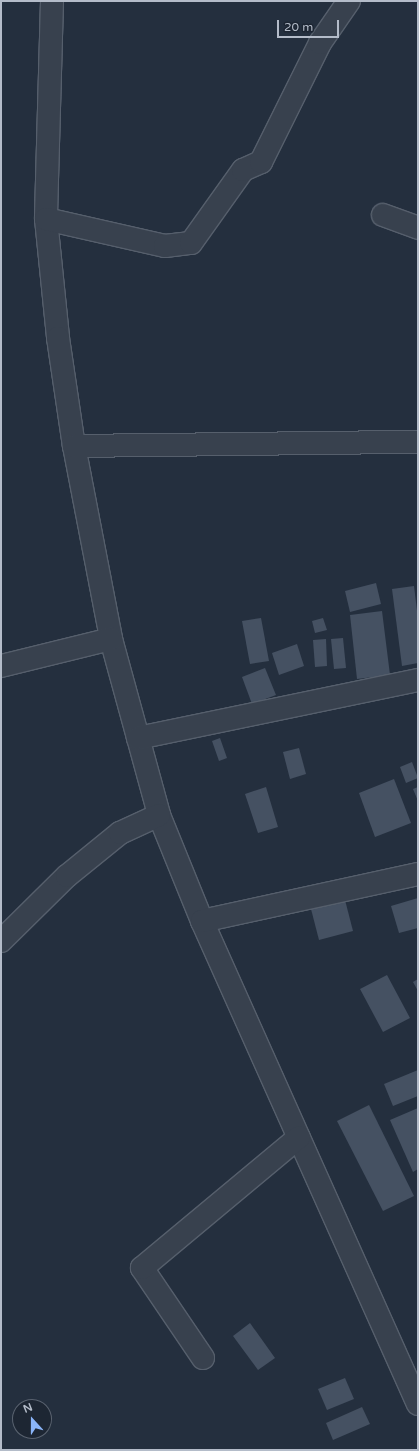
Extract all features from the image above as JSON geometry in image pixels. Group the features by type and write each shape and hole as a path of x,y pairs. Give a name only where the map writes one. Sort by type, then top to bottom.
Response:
{"street":[{"path":"52,1 46,219 58,338 74,446 111,640 159,815 202,921 418,1404"},
{"path":"46,219 165,246 191,243 242,170 261,162 320,43 349,1"},
{"path":"383,215 418,228"},
{"path":"74,446 418,442"},
{"path":"1,666 111,640"},
{"path":"138,738 418,680"},
{"path":"1,941 67,876 120,833 159,815"},
{"path":"202,921 418,874"},
{"path":"203,1358 142,1268 299,1137"}],"building":[{"path":"376,583 381,604 350,612 345,591"},
{"path":"414,586 418,619 418,663 402,666 392,589"},
{"path":"382,611 390,675 357,679 350,615"},
{"path":"261,618 269,661 250,664 242,621"},
{"path":"323,618 327,630 315,633 312,621"},
{"path":"343,638 346,668 334,669 331,639"},
{"path":"326,639 327,666 315,667 313,640"},
{"path":"297,644 304,666 279,675 272,653"},
{"path":"265,668 276,695 252,704 242,677"},
{"path":"220,738 227,758 219,761 212,741"},
{"path":"299,748 306,774 290,779 283,752"},
{"path":"412,762 418,778 406,783 400,767"},
{"path":"394,779 411,823 375,837 359,793"},
{"path":"266,787 278,827 258,833 245,794"},
{"path":"418,787 418,801 413,789"},
{"path":"418,898 418,928 399,933 391,906"},
{"path":"345,900 353,931 319,940 311,909"},
{"path":"387,975 410,1018 383,1032 360,989"},
{"path":"418,979 418,991 413,982"},
{"path":"418,1070 418,1096 393,1106 384,1084"},
{"path":"369,1105 414,1196 383,1211 337,1121"},
{"path":"418,1108 418,1169 413,1172 390,1120"},
{"path":"250,1323 275,1358 258,1370 233,1336"},
{"path":"345,1378 354,1399 327,1410 318,1389"},
{"path":"362,1407 370,1424 333,1440 326,1423"}]}
